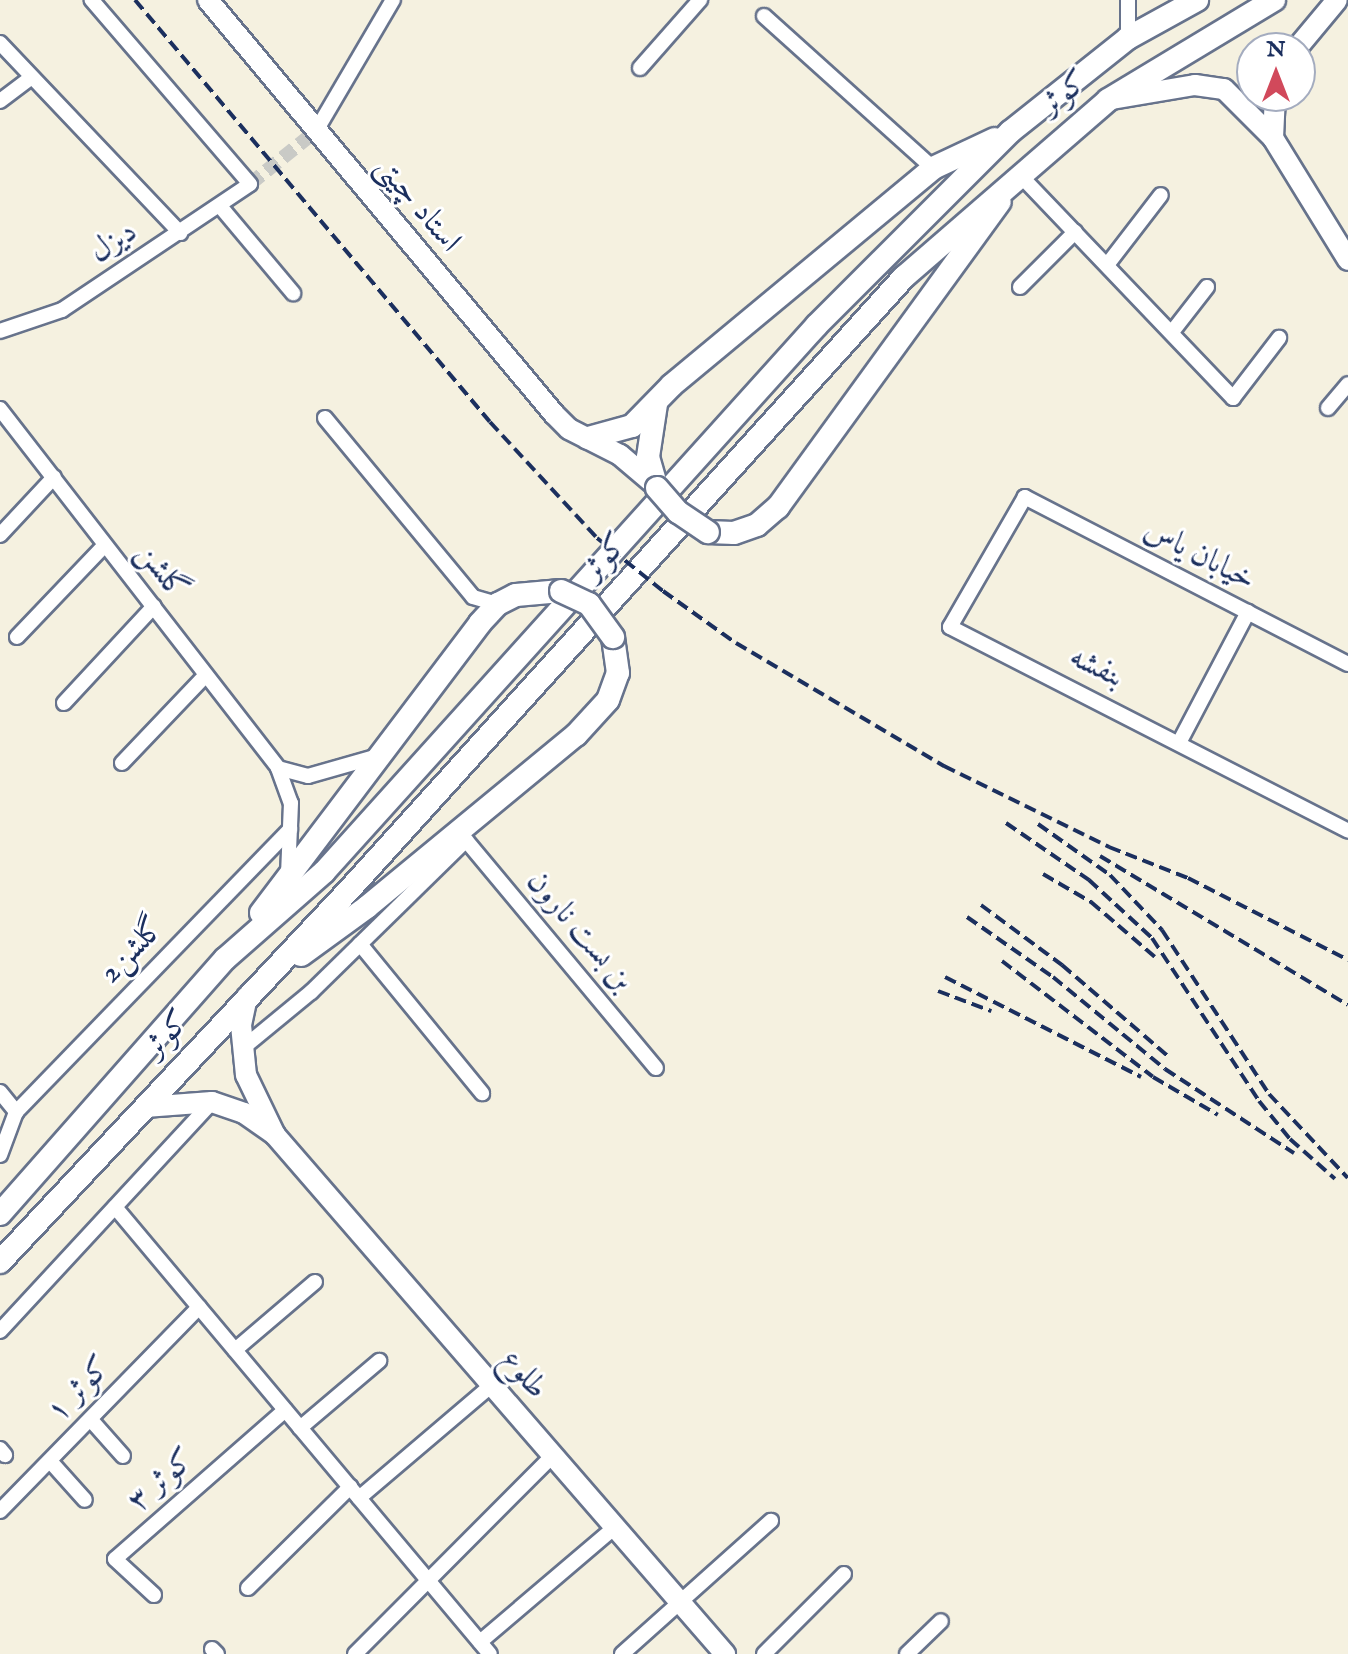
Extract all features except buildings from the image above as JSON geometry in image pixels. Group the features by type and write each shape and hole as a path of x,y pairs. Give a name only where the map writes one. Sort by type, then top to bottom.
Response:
{"main road":[{"name":"کوثر","path":"5,1208 225,959 324,872 817,325 1010,132 1128,38 1197,0"},
{"name":"کوثر","path":"41,1223 904,277 1019,174 1108,100 1274,0"},
{"path":"588,438 632,426 933,168 1010,132"},
{"path":"656,404 648,438 655,486 678,512 708,532 734,533 757,525 778,507 1019,174"},
{"path":"225,959 498,604 540,590 561,591 589,604 613,637 618,673 608,700 576,735 463,836 251,993"},
{"path":"0,1262 41,1223"},
{"path":"0,1280 41,1223"}],"street":[{"name":"دیزل","path":"0,331 62,310 250,184 92,0"},
{"name":"استاد چیتی","path":"208,0 554,414 588,438 620,455 655,486"},
{"path":"316,131 393,0"},
{"path":"640,68 700,0"},
{"path":"1128,0 1128,38"},
{"path":"1310,32 1337,0"},
{"path":"764,16 933,168"},
{"path":"0,43 180,233"},
{"path":"0,101 31,78"},
{"path":"1108,100 1195,85 1224,89 1273,138 1348,260"},
{"path":"1273,138 1274,112"},
{"path":"1019,174 1233,398 1279,338"},
{"path":"1107,265 1161,195"},
{"path":"220,206 293,293"},
{"path":"1020,287 1075,232"},
{"path":"1172,332 1207,287"},
{"path":"1328,408 1348,384"},
{"name":"گلشن","path":"0,409 104,546 154,606 204,677 278,768"},
{"path":"325,418 473,597 498,604"},
{"path":"0,535 54,477"},
{"name":"خیابان یاس","path":"1025,497 1348,664"},
{"name":"بنفشه","path":"1025,497 950,627 1180,741 1348,831"},
{"path":"17,637 104,546"},
{"path":"64,703 154,606"},
{"path":"1180,741 1248,612"},
{"path":"122,763 204,677"},
{"path":"278,768 308,776 380,755"},
{"path":"278,768 291,803 287,880"},
{"name":"گلشن2","path":"16,1112 290,829"},
{"path":"243,1048 360,944 463,836"},
{"name":"بن بست نارون","path":"463,836 656,1068"},
{"path":"360,944 482,1093"},
{"path":"251,993 241,1025 246,1075 275,1135"},
{"path":"0,1092 16,1112 0,1155"},
{"path":"145,1107 212,1102 244,1113 275,1135"},
{"path":"2,1325 212,1102"},
{"name":"طلوع","path":"275,1135 725,1654"},
{"path":"115,1207 490,1654"},
{"path":"235,1350 315,1282"},
{"name":"کوثر ۱","path":"0,1511 199,1307"},
{"path":"300,1428 379,1361"},
{"path":"248,1588 354,1492 492,1385"},
{"name":"کوثر ۳","path":"154,1595 115,1559 285,1410"},
{"path":"91,1420 123,1456"},
{"path":"355,1654 553,1455"},
{"path":"50,1461 85,1500"},
{"path":"622,1654 771,1521"},
{"path":"480,1642 615,1527"},
{"path":"764,1654 844,1574"},
{"path":"907,1654 941,1621"}],"tunnel":[{"path":"250,184 316,131"}],"railway":[{"path":"135,0 490,422 597,538 663,591 736,643 944,766 1109,847 1188,878 1348,960"},
{"path":"1006,823 1089,880 1152,938 1259,1101 1290,1139 1335,1179"},
{"path":"1038,824 1110,875 1162,930 1269,1094 1348,1178"},
{"path":"1100,856 1348,1005"},
{"path":"1043,874 1091,902 1155,957"},
{"path":"981,905 1062,965 1170,1058"},
{"path":"967,917 1053,977 1165,1069 1294,1153"},
{"path":"1002,961 1153,1077 1218,1115"},
{"path":"945,977 1141,1077"},
{"path":"938,991 991,1011"}]}
